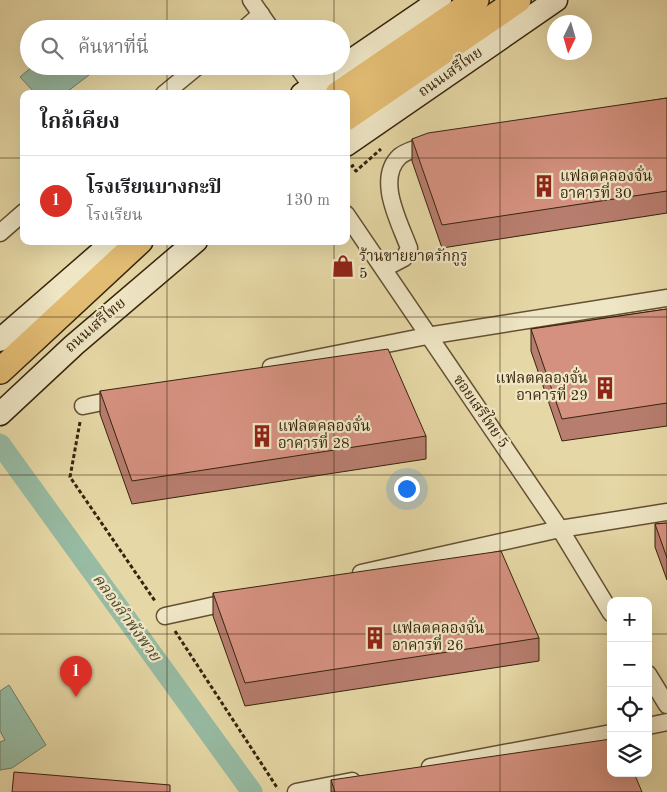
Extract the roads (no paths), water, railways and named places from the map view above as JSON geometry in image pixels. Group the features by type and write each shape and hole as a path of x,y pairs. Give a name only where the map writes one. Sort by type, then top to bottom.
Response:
{"main road":[{"path":"350,61 440,0"},
{"path":"344,90 476,0"},
{"path":"350,115 518,0"},
{"name":"ถนนเสรีไทย","path":"353,153 556,0"},
{"path":"307,90 329,75"},
{"path":"0,340 109,245"},
{"path":"0,370 136,245"},
{"name":"ถนนเสรีไทย","path":"0,414 74,345 191,245"}],"street":[{"path":"251,0 265,20"},
{"path":"254,20 261,14"},
{"path":"169,90 187,75"},
{"path":"301,75 307,90"},
{"path":"385,268 404,258 409,248 388,187 392,169 401,156 407,152 445,142"},
{"path":"0,233 20,216"},
{"name":"ซอยเสรีไทย 5","path":"350,220 385,268 427,336 560,529 607,606"},
{"path":"255,371 427,336 667,298"},
{"path":"83,406 140,394"},
{"path":"348,576 560,529 667,512"},
{"path":"166,616 252,597"},
{"path":"652,681 667,705"},
{"path":"652,725 667,722"},
{"path":"410,770 607,734"},
{"path":"296,792 372,778"}],"waterway":[{"name":"คลองลำพังพวย","path":"0,444 252,792"}],"place":[{"name":"แฟลตคลองจั่น อาคารที่ 30","path":"544,186"},
{"name":"ร้านขายยาดรักกูรู 5","path":"343,266"},
{"name":"แฟลตคลองจั่น อาคารที่ 29","path":"605,388"},
{"name":"แฟลตคลองจั่น อาคารที่ 28","path":"262,436"},
{"name":"แฟลตคลองจั่น อาคารที่ 26","path":"375,638"},
{"name":"โรงเรียนบางกะปิ","path":"76,697"}]}
